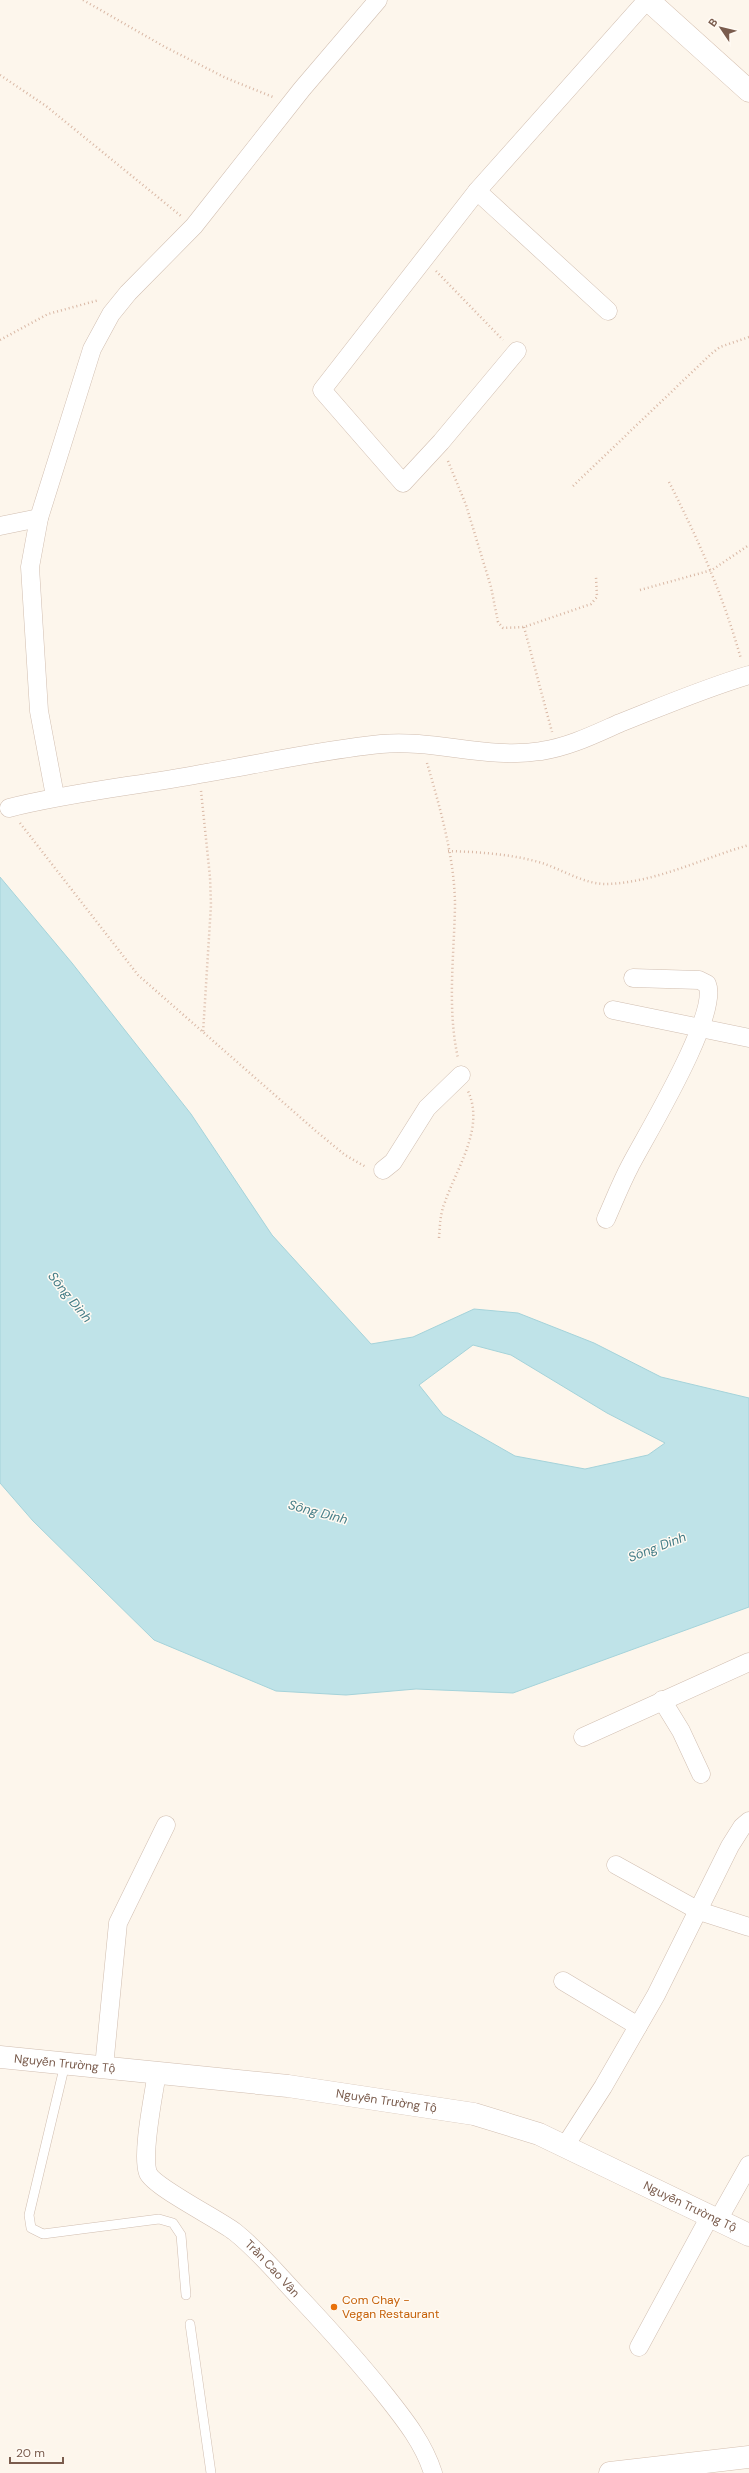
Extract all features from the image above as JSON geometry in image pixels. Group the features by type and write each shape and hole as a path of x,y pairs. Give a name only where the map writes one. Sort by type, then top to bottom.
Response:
{"street":[{"path":"55,796 39,711 31,611 30,567 40,518 92,349 111,314 128,292 194,226 290,104 378,0"},
{"path":"517,351 441,442 403,483 322,390 477,191 648,0 749,91"},
{"path":"477,191 608,311"},
{"path":"0,526 40,518"},
{"path":"8,808 55,796 199,775 298,756 383,744 422,745 502,754 532,752 556,748 702,690 747,675"},
{"path":"606,1219 629,1167 659,1114 699,1029 708,998 708,987 704,981 633,978"},
{"path":"613,1010 699,1029 749,1038"},
{"path":"383,1170 395,1159 427,1108 461,1075"},
{"path":"583,1737 749,1662"},
{"path":"662,1700 681,1731 701,1774"},
{"path":"565,2146 638,2026 699,1911 730,1846 742,1827 749,1821"},
{"path":"104,2067 118,1923 166,1825"},
{"path":"616,1865 699,1911 749,1927"},
{"path":"564,1981 638,2026"},
{"name":"Nguyễn Trường Tộ","path":"0,2057 288,2086 445,2108 518,2126 565,2146 749,2236"},
{"name":"Trần Cao Vân","path":"157,2072 147,2147 146,2166 149,2175 160,2187 199,2208 234,2231 268,2262 332,2332 390,2402 420,2442 428,2457 433,2473"},
{"path":"639,2347 714,2218 749,2165"},
{"path":"610,2473 749,2457"}],"lane":[{"path":"65,2064 29,2215 30,2228 43,2234 159,2220 173,2223 181,2235 186,2296"},
{"path":"190,2324 211,2473"}],"path":[{"path":"83,0 165,47 226,78 290,104"},
{"path":"0,75 40,101 96,144 194,226"},
{"path":"424,259 494,333 517,351"},
{"path":"0,340 48,314 128,292"},
{"path":"573,486 712,354 720,348 749,337"},
{"path":"441,442 466,505 491,587 498,622 503,628 524,627 591,604 597,596 596,577"},
{"path":"669,482 712,570 729,616 747,675"},
{"path":"640,590 712,570 749,545"},
{"path":"524,627 556,748"},
{"path":"422,745 448,851 455,905 454,1044 461,1075 473,1102 474,1123 440,1215 439,1238"},
{"path":"199,775 210,877 211,905 203,1033"},
{"path":"8,808 138,975 203,1033 345,1154 364,1166 383,1170"},
{"path":"448,851 484,852 533,861 590,881 608,884 689,866 749,845"}],"water":[{"name":"Sông Dinh","path":"0,877 72,963 191,1114 272,1235 371,1344 413,1337 474,1309 518,1313 594,1343 661,1377 749,1398 749,1607 513,1693 416,1689 346,1695 276,1691 154,1640 33,1521 0,1483","holes":["473,1345 511,1355 607,1413 665,1443 648,1455 585,1469 515,1456 443,1415 419,1385"]}],"place":[{"name":"Com Chay - Vegan Restaurant","path":"334,2307"}]}
